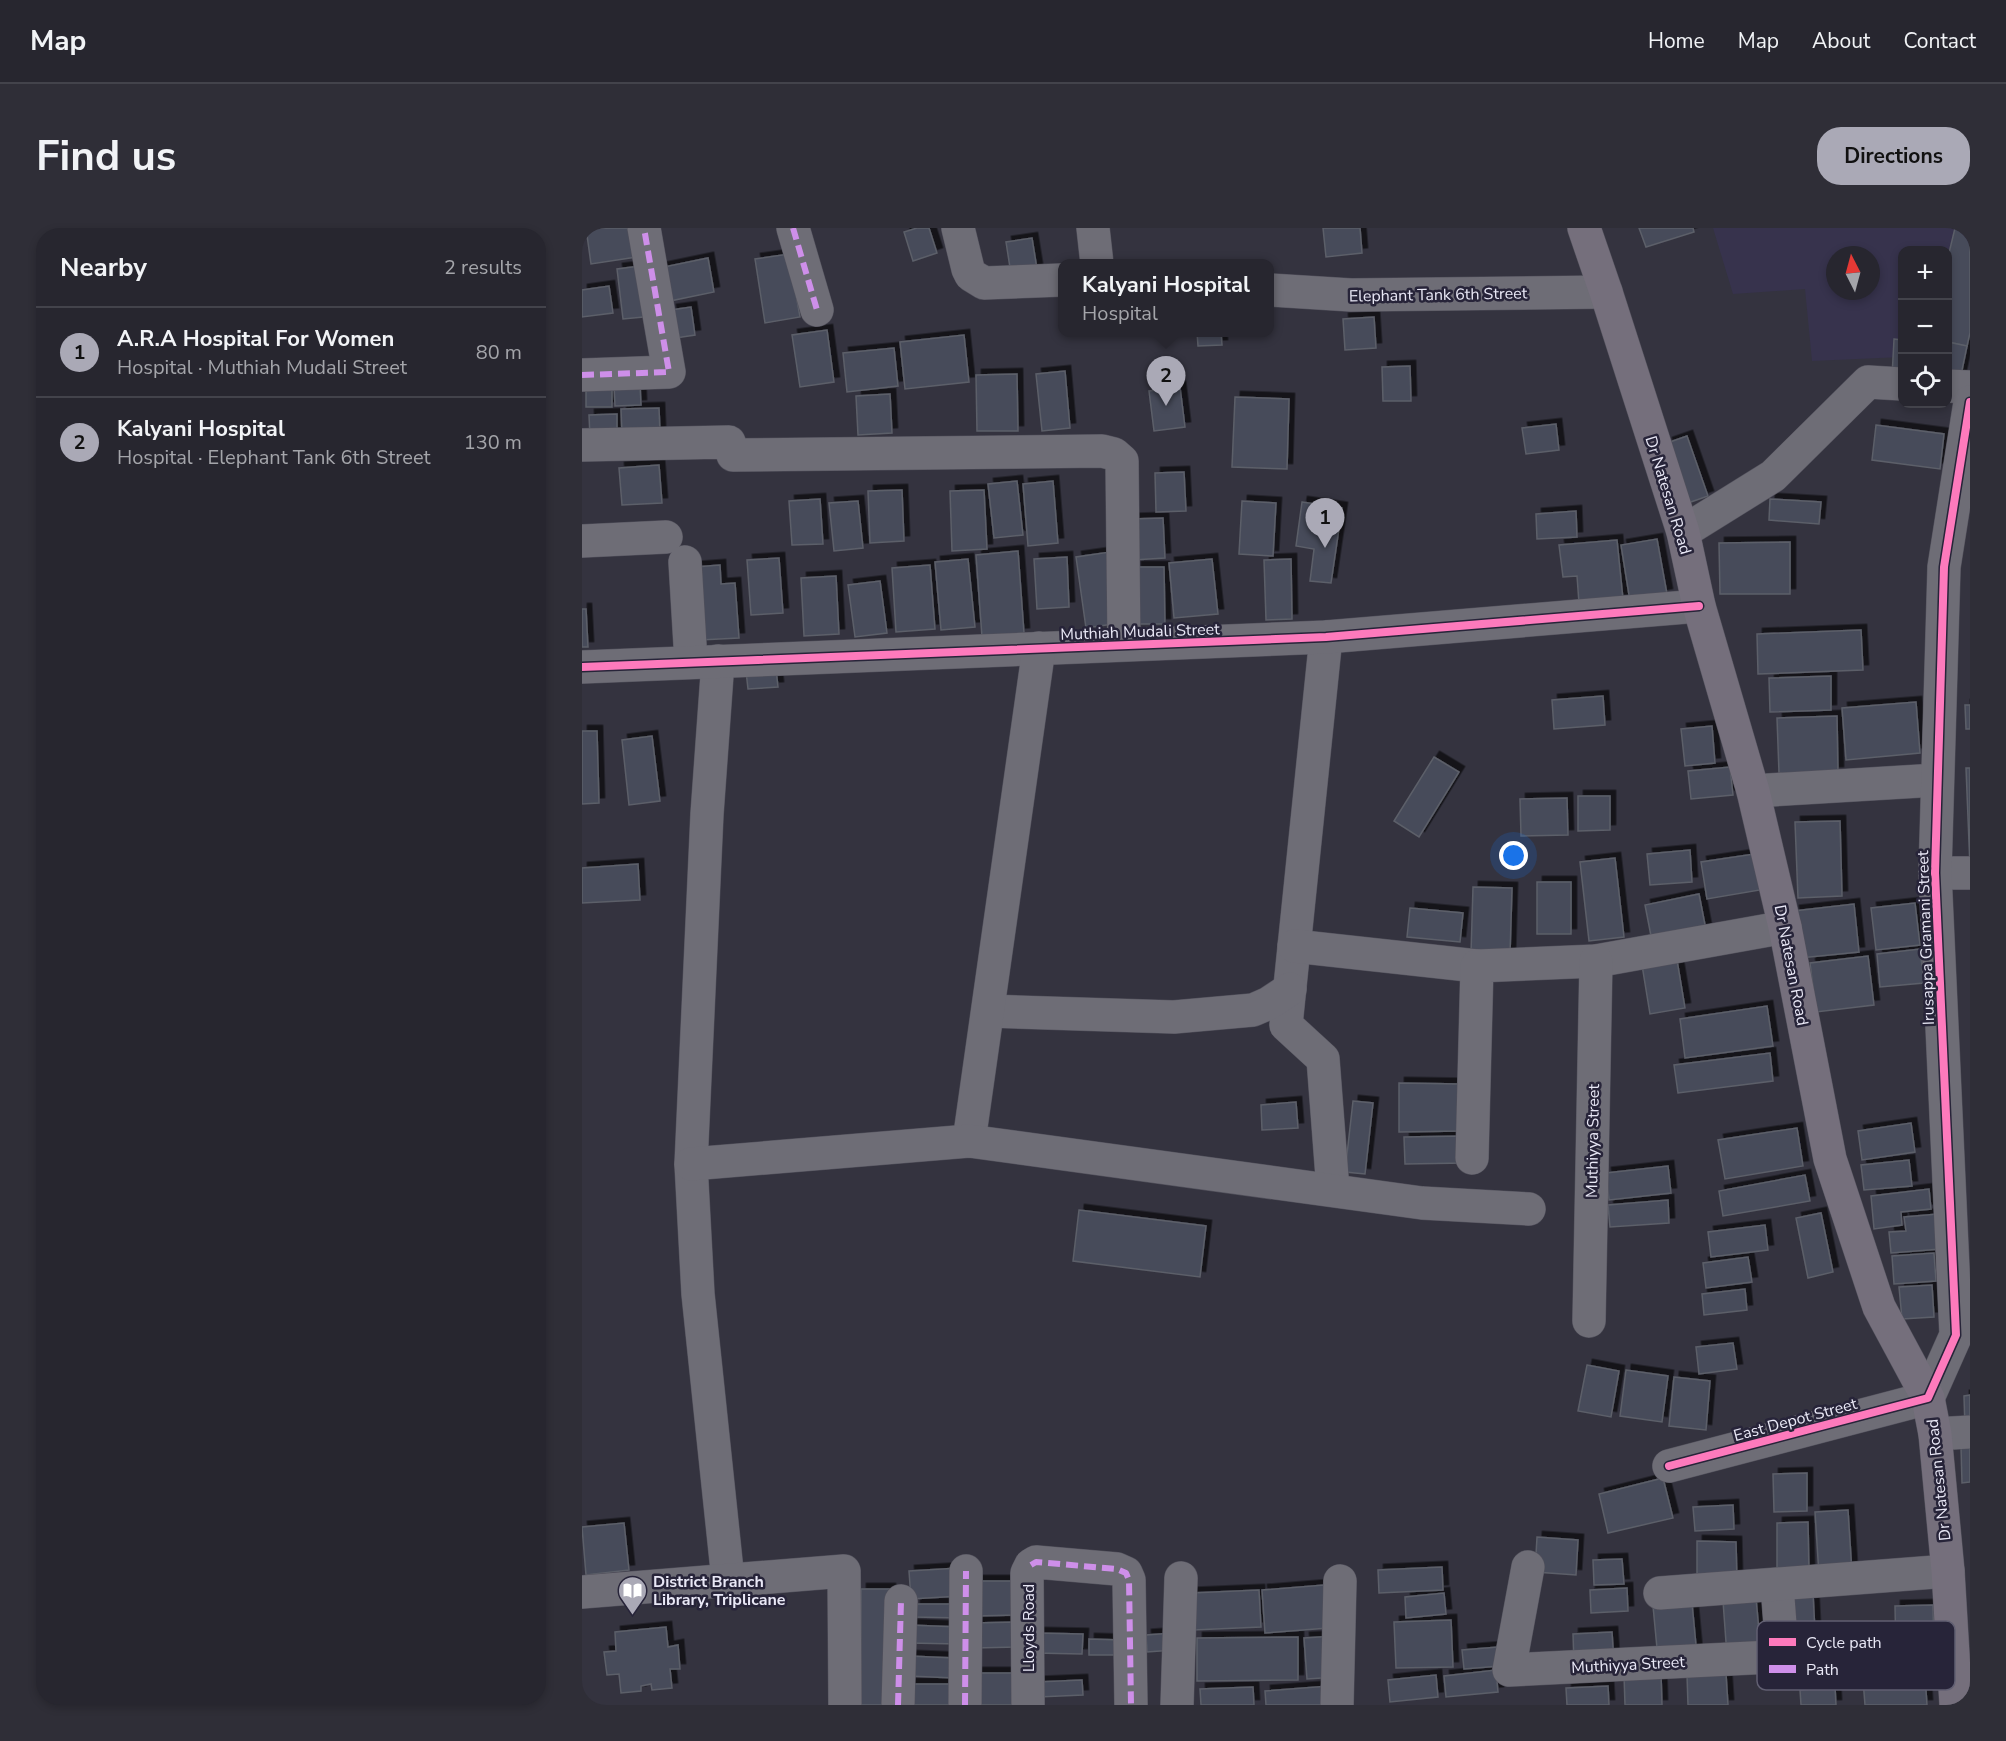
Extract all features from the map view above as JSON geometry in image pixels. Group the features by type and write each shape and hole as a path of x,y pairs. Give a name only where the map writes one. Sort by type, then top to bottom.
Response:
{"main road":[{"name":"Dr Natesan Road","path":"1584,228 1683,532 1699,606 1753,791 1785,927 1830,1160 1879,1307 1928,1398 1935,1434 1953,1621"},
{"name":"Dr Natesan Road","path":"1955,1638 1960,1686"}],"street":[{"path":"582,375 669,372 644,228"},
{"path":"793,228 817,310"},
{"path":"958,228 968,269 984,283 1058,280"},
{"path":"1093,228 1096,259"},
{"name":"Elephant Tank 6th Street","path":"1274,290 1351,295 1606,292"},
{"path":"1683,532 1773,476 1868,382 1898,384"},
{"path":"1952,386 1970,387"},
{"name":"Irusappa Gramani Street","path":"1928,1398 1956,1335 1935,873 1944,567 1970,402"},
{"path":"582,445 729,442 733,455 1102,451 1114,454 1122,461 1124,644"},
{"path":"582,541 676,549 705,662 707,814 691,1164 698,1294 728,1580"},
{"name":"Muthiah Mudali Street","path":"582,667 1326,637 1699,606"},
{"path":"1326,637 1286,1025 1323,1059 1334,1190"},
{"path":"969,1142 1039,648"},
{"path":"1753,791 1937,780"},
{"path":"1935,873 1970,873"},
{"path":"1294,946 1477,966 1596,961 1785,927"},
{"name":"Muthiyya Street","path":"1589,1321 1596,961"},
{"path":"1472,1158 1477,966"},
{"path":"988,1011 1174,1017 1253,1010 1269,1003 1290,989"},
{"path":"691,1164 969,1142 1422,1203 1529,1209"},
{"name":"East Depot Street","path":"1669,1466 1928,1398"},
{"path":"1935,1434 1970,1432"},
{"name":"Lloyds Road","path":"1028,1705 1027,1573 1031,1564 1036,1562 1117,1569 1126,1573 1129,1580 1131,1705"},
{"name":"Muthiyya Street","path":"1528,1567 1509,1670 1757,1658"},
{"path":"582,1592 844,1571 845,1705"},
{"path":"965,1705 966,1571"},
{"path":"1660,1593 1948,1571"},
{"path":"1177,1705 1181,1578"},
{"path":"1337,1705 1340,1581"},
{"name":"Muthiyya Street","path":"1777,1585 1780,1621"},
{"path":"898,1705 901,1601"}],"shaded area":[{"path":"1713,228 1970,228 1957,355 1952,355 1952,246 1898,246 1898,357 1812,361 1805,289 1733,294"}],"building":[{"path":"586,228 639,228 643,256 591,264"},
{"path":"917,228 929,228 937,253 913,261 904,232"},
{"path":"1323,228 1360,228 1362,253 1326,257"},
{"path":"1639,228 1693,228 1694,232 1646,247"},
{"path":"1955,228 1970,228 1970,333 1967,346 1952,343 1951,246"},
{"path":"1032,238 1037,269 1011,274 1006,242"},
{"path":"789,254 800,317 765,323 755,259"},
{"path":"708,258 714,292 665,302 659,268"},
{"path":"648,265 654,316 623,319 617,269"},
{"path":"609,286 613,313 582,317 582,290"},
{"path":"691,307 695,335 676,338 671,310"},
{"path":"1374,317 1376,348 1345,350 1343,319"},
{"path":"827,330 834,382 800,387 792,335"},
{"path":"964,335 969,382 905,389 900,342"},
{"path":"1197,337 1221,337 1222,345 1198,346"},
{"path":"1894,339 1898,340 1898,378 1892,377"},
{"path":"1952,343 1967,346 1960,380 1952,380"},
{"path":"894,348 898,386 847,392 843,353"},
{"path":"1410,366 1411,401 1383,401 1382,367"},
{"path":"1065,371 1070,428 1042,431 1036,374"},
{"path":"1017,374 1018,431 977,431 976,375"},
{"path":"640,384 641,405 615,406 614,385"},
{"path":"586,386 612,386 612,407 586,407"},
{"path":"1180,387 1185,427 1154,431 1149,391"},
{"path":"890,394 892,433 858,435 856,396"},
{"path":"1235,397 1289,399 1287,469 1232,467"},
{"path":"659,408 660,432 622,434 621,409"},
{"path":"617,414 617,436 590,437 589,415"},
{"path":"1556,424 1559,450 1526,454 1522,428"},
{"path":"1876,425 1944,434 1940,469 1872,460"},
{"path":"1687,436 1708,496 1688,503 1667,443"},
{"path":"659,465 662,503 622,505 619,468"},
{"path":"1184,472 1186,511 1156,512 1155,473"},
{"path":"1017,481 1023,535 994,538 988,484"},
{"path":"1053,481 1058,543 1028,546 1023,484"},
{"path":"902,490 904,541 870,543 868,491"},
{"path":"984,490 987,549 952,551 950,491"},
{"path":"820,499 823,544 792,545 789,501"},
{"path":"1770,499 1821,502 1819,524 1769,520"},
{"path":"858,501 863,548 834,551 829,503"},
{"path":"1242,501 1276,503 1273,556 1239,554"},
{"path":"1302,502 1342,508 1331,583 1310,581 1314,549 1296,546"},
{"path":"1576,511 1577,537 1537,539 1536,514"},
{"path":"1163,518 1165,558 1133,560 1132,519"},
{"path":"1657,539 1667,594 1630,601 1621,545"},
{"path":"1617,540 1623,599 1579,603 1577,576 1563,577 1559,545"},
{"path":"1790,542 1790,594 1720,594 1719,543"},
{"path":"1018,551 1024,633 982,637 976,555"},
{"path":"1110,552 1120,623 1086,628 1076,557"},
{"path":"1067,557 1069,607 1037,609 1034,559"},
{"path":"779,558 783,613 751,615 747,560"},
{"path":"968,559 975,627 941,630 935,562"},
{"path":"1212,559 1218,614 1174,618 1169,563"},
{"path":"1291,559 1292,619 1266,620 1264,560"},
{"path":"720,565 721,584 735,583 739,638 700,640 695,567"},
{"path":"930,565 935,629 896,632 892,568"},
{"path":"1136,567 1164,567 1165,624 1136,624"},
{"path":"836,576 839,634 804,636 801,578"},
{"path":"880,581 887,633 855,637 848,585"},
{"path":"582,609 586,609 588,647 582,647"},
{"path":"1861,630 1863,670 1758,674 1757,634"},
{"path":"776,669 778,687 748,689 746,671"},
{"path":"1831,676 1831,710 1770,712 1769,678"},
{"path":"1603,696 1605,725 1554,729 1552,700"},
{"path":"1916,702 1920,753 1846,760 1842,708"},
{"path":"1965,705 1970,705 1970,729 1966,729"},
{"path":"1837,716 1838,772 1779,773 1777,718"},
{"path":"1712,726 1715,763 1685,766 1681,729"},
{"path":"582,731 597,731 599,803 582,804"},
{"path":"652,736 660,801 629,805 622,740"},
{"path":"1434,757 1459,772 1419,837 1394,821"},
{"path":"1730,767 1733,795 1691,799 1688,771"},
{"path":"1966,768 1970,768 1970,867"},
{"path":"1578,796 1610,796 1610,830 1578,831"},
{"path":"1567,798 1568,835 1521,836 1520,799"},
{"path":"1840,821 1842,896 1798,898 1795,822"},
{"path":"1690,850 1692,882 1650,885 1647,854"},
{"path":"1754,854 1760,890 1707,899 1701,862"},
{"path":"1615,858 1624,937 1589,941 1580,862"},
{"path":"638,864 640,900 582,903 582,868"},
{"path":"1537,882 1571,882 1571,934 1537,934"},
{"path":"1473,887 1512,888 1510,954 1471,953"},
{"path":"1699,894 1706,930 1652,941 1645,905"},
{"path":"1915,903 1920,945 1876,950 1871,908"},
{"path":"1854,904 1859,952 1800,958 1794,911"},
{"path":"1410,908 1463,913 1460,942 1407,937"},
{"path":"1920,949 1924,983 1880,987 1877,954"},
{"path":"1676,954 1685,1008 1650,1014 1641,959"},
{"path":"1868,956 1874,1005 1816,1012 1810,963"},
{"path":"1767,1006 1773,1046 1685,1058 1680,1019"},
{"path":"1770,1053 1773,1081 1678,1093 1674,1065"},
{"path":"1399,1083 1460,1084 1460,1131 1399,1132"},
{"path":"1353,1101 1373,1103 1365,1174 1345,1172"},
{"path":"1296,1102 1298,1128 1262,1130 1261,1105"},
{"path":"1911,1123 1915,1152 1862,1160 1858,1131"},
{"path":"1797,1128 1803,1166 1725,1179 1718,1140"},
{"path":"1464,1136 1465,1163 1405,1164 1404,1137"},
{"path":"1909,1160 1912,1186 1864,1190 1861,1165"},
{"path":"1668,1166 1671,1193 1609,1200 1606,1173"},
{"path":"1805,1175 1810,1201 1723,1216 1719,1191"},
{"path":"1929,1189 1931,1209 1901,1212 1902,1225 1874,1229 1871,1196"},
{"path":"1668,1200 1669,1223 1610,1227 1608,1205"},
{"path":"1079,1210 1206,1226 1200,1277 1073,1261"},
{"path":"1821,1213 1833,1272 1808,1278 1796,1218"},
{"path":"1938,1214 1941,1249 1891,1253 1889,1232 1906,1231 1904,1217"},
{"path":"1765,1225 1768,1250 1711,1257 1708,1232"},
{"path":"1934,1253 1936,1281 1894,1284 1892,1256"},
{"path":"1748,1257 1752,1282 1706,1288 1703,1263"},
{"path":"1932,1285 1934,1317 1902,1319 1899,1287"},
{"path":"1745,1289 1747,1310 1704,1315 1702,1294"},
{"path":"1733,1343 1737,1369 1699,1374 1696,1347"},
{"path":"1587,1365 1619,1371 1611,1417 1578,1411"},
{"path":"1626,1370 1668,1376 1662,1422 1620,1416"},
{"path":"1674,1377 1710,1381 1706,1430 1669,1426"},
{"path":"1970,1395 1970,1428 1965,1429 1964,1396"},
{"path":"1970,1446 1970,1482 1962,1483 1961,1447"},
{"path":"1807,1473 1807,1511 1774,1512 1773,1474"},
{"path":"1663,1478 1673,1518 1608,1533 1599,1494"},
{"path":"1733,1505 1734,1529 1695,1531 1693,1507"},
{"path":"1848,1510 1852,1573 1819,1575 1815,1512"},
{"path":"1808,1522 1809,1571 1777,1571 1777,1523"},
{"path":"624,1523 629,1570 586,1575 582,1527"},
{"path":"1537,1537 1578,1540 1576,1575 1535,1572"},
{"path":"1697,1541 1736,1542 1737,1581 1697,1581"},
{"path":"1622,1559 1624,1584 1594,1585 1593,1560"},
{"path":"1442,1567 1443,1590 1379,1593 1378,1570"},
{"path":"959,1568 960,1596 911,1599 909,1571"},
{"path":"974,1581 1015,1581 1016,1615 975,1616"},
{"path":"1324,1585 1328,1628 1265,1633 1262,1590"},
{"path":"1627,1588 1628,1611 1591,1613 1590,1590"},
{"path":"861,1589 890,1589 891,1705 861,1705"},
{"path":"1259,1590 1261,1627 1193,1630 1191,1593"},
{"path":"1444,1593 1446,1614 1406,1618 1405,1597"},
{"path":"1813,1593 1814,1621 1788,1621 1787,1595"},
{"path":"1756,1598 1757,1653 1727,1656 1723,1601"},
{"path":"1692,1603 1697,1656 1658,1659 1653,1606"},
{"path":"915,1604 960,1604 960,1618 915,1617"},
{"path":"1933,1605 1933,1621 1895,1621 1895,1606"},
{"path":"1451,1620 1453,1667 1396,1668 1394,1622"},
{"path":"1016,1622 1017,1647 974,1648 974,1623"},
{"path":"908,1625 960,1627 959,1644 908,1643"},
{"path":"666,1627 668,1647 678,1645 680,1669 670,1669 672,1688 652,1690 651,1684 641,1686 641,1691 621,1693 619,1674 607,1675 604,1652 616,1651 615,1632"},
{"path":"1612,1632 1614,1662 1574,1664 1573,1634"},
{"path":"1034,1633 1083,1634 1082,1654 1034,1653"},
{"path":"1173,1633 1174,1650 1147,1652 1146,1635"},
{"path":"1334,1636 1337,1677 1307,1679 1304,1638"},
{"path":"1298,1637 1298,1680 1197,1681 1197,1638"},
{"path":"1089,1639 1121,1640 1121,1655 1089,1655"},
{"path":"1498,1647 1500,1666 1464,1669 1462,1650"},
{"path":"908,1656 955,1658 955,1678 908,1676"},
{"path":"1496,1670 1498,1692 1446,1697 1444,1676"},
{"path":"969,1673 1017,1673 1017,1705 969,1705"},
{"path":"1661,1674 1662,1705 1625,1705 1624,1675"},
{"path":"1726,1674 1728,1705 1688,1705 1687,1675"},
{"path":"1436,1675 1438,1697 1390,1702 1388,1680"},
{"path":"1082,1680 1083,1695 1038,1697 1037,1682"},
{"path":"903,1684 954,1684 954,1705 903,1705"},
{"path":"1329,1686 1331,1705 1266,1705 1265,1691"},
{"path":"1608,1686 1609,1705 1567,1705 1566,1688"},
{"path":"1253,1687 1254,1705 1201,1705 1200,1689"},
{"path":"1800,1690 1835,1690 1836,1705 1801,1705"},
{"path":"1864,1690 1926,1690 1927,1705 1865,1705"}],"marked path":[{"path":"582,375 669,372 644,228"},
{"path":"793,228 817,310"},
{"path":"1031,1565 1036,1562 1117,1569 1126,1573 1129,1580 1131,1705"},
{"path":"965,1705 966,1571"},
{"path":"898,1705 901,1601"}],"cycle path":[{"path":"1669,1466 1928,1398 1956,1335 1935,873 1944,567 1970,402"},
{"path":"582,667 1326,637 1699,606"}],"place":[{"name":"Kalyani Hospital","path":"1166,406"},
{"name":"A.R.A Hospital For Women","path":"1325,548"},
{"name":"District Branch Library, Triplicane","path":"632,1616"}]}
